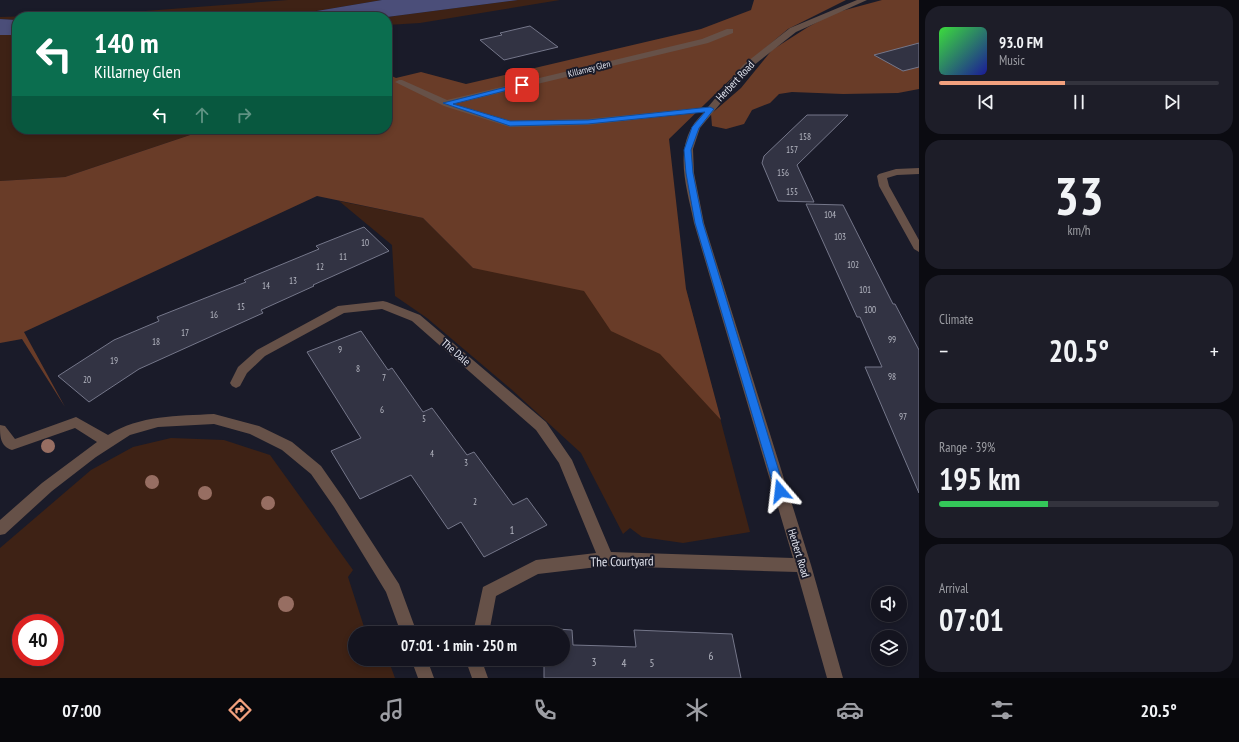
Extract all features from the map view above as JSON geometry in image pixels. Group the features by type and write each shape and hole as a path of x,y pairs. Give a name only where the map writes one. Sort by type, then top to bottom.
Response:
{"street":[{"name":"Herbert Road","path":"835,678 803,565 699,223 689,173 688,150 696,127 746,67 794,30 863,0"},
{"name":"Killarney Glen","path":"446,103 705,41 730,31"},
{"path":"399,82 446,103 510,124 588,122 710,109"},
{"path":"919,171 896,172 882,176 884,186 919,249"},
{"name":"The Dale","path":"236,383 242,370 261,353 342,309 383,305 416,318 541,426 565,460 606,559"},
{"path":"0,529 47,487 91,453 126,431 158,422 214,419 254,430 287,446 316,470 339,503 392,589 406,626"},
{"path":"0,430 12,445 76,422 108,442"},
{"name":"The Courtyard","path":"482,626 489,592 536,567 606,559 803,565"},
{"path":"422,666 426,678"},
{"path":"476,666 480,678"}],"shaded area":[{"path":"288,0 382,0 311,12 132,12"},
{"path":"518,0 560,0 420,23 392,25 392,16"},
{"path":"754,0 846,0 788,29 744,66 669,139 686,289 721,420 660,354 611,331 584,291 473,268 423,218 317,196 24,332 65,407 22,339 0,343 0,181 65,177 193,134 392,134 392,76 396,78 421,72 466,84 701,29 751,10"},
{"path":"882,0 919,0 919,89 898,93 843,94 792,92 779,94 770,103 752,110 744,124 726,129 712,126 711,114 741,88 772,50 808,27 834,13"},
{"path":"0,17 12,17 12,20 0,19"},
{"path":"0,35 12,35 12,134 193,134 65,177 0,181"},
{"path":"339,201 423,218 473,268 686,289 750,532 683,543 642,537 630,528 623,534 581,453 511,389 427,318 395,296 392,245"},
{"path":"171,438 224,440 270,455 353,570 348,577 364,626 348,626 348,666 391,666 395,678 0,678 0,548 91,470 133,447"}],"water":[{"path":"382,0 518,0 392,16 392,12 311,12"},
{"path":"0,19 12,20 12,35 0,35"}],"building":[{"path":"530,26 558,47 504,60 480,40 502,35 500,33"},
{"path":"919,43 919,67 903,71 874,55"},
{"path":"807,115 848,115 797,165 814,202 778,201 762,163 764,156"},
{"path":"806,204 843,205 893,304 895,304 919,350 919,493 865,367 882,367 860,317 857,317"},
{"path":"364,227 389,251 261,310 263,313 139,369 89,402 58,376 114,340 159,321 157,317 246,282 244,280 319,249 316,246"},
{"path":"361,331 388,370 392,368 423,412 432,408 467,455 474,452 513,505 527,498 547,525 484,557 461,522 448,529 411,475 360,499 331,451 361,438 307,352"},
{"path":"570,630 572,630 573,645 636,647 634,630 732,634 741,678 544,678 544,666 570,666"}],"route":[{"path":"522,85 446,103 510,124 588,122 710,109 696,127 688,150 689,173 699,223 780,491"}]}
